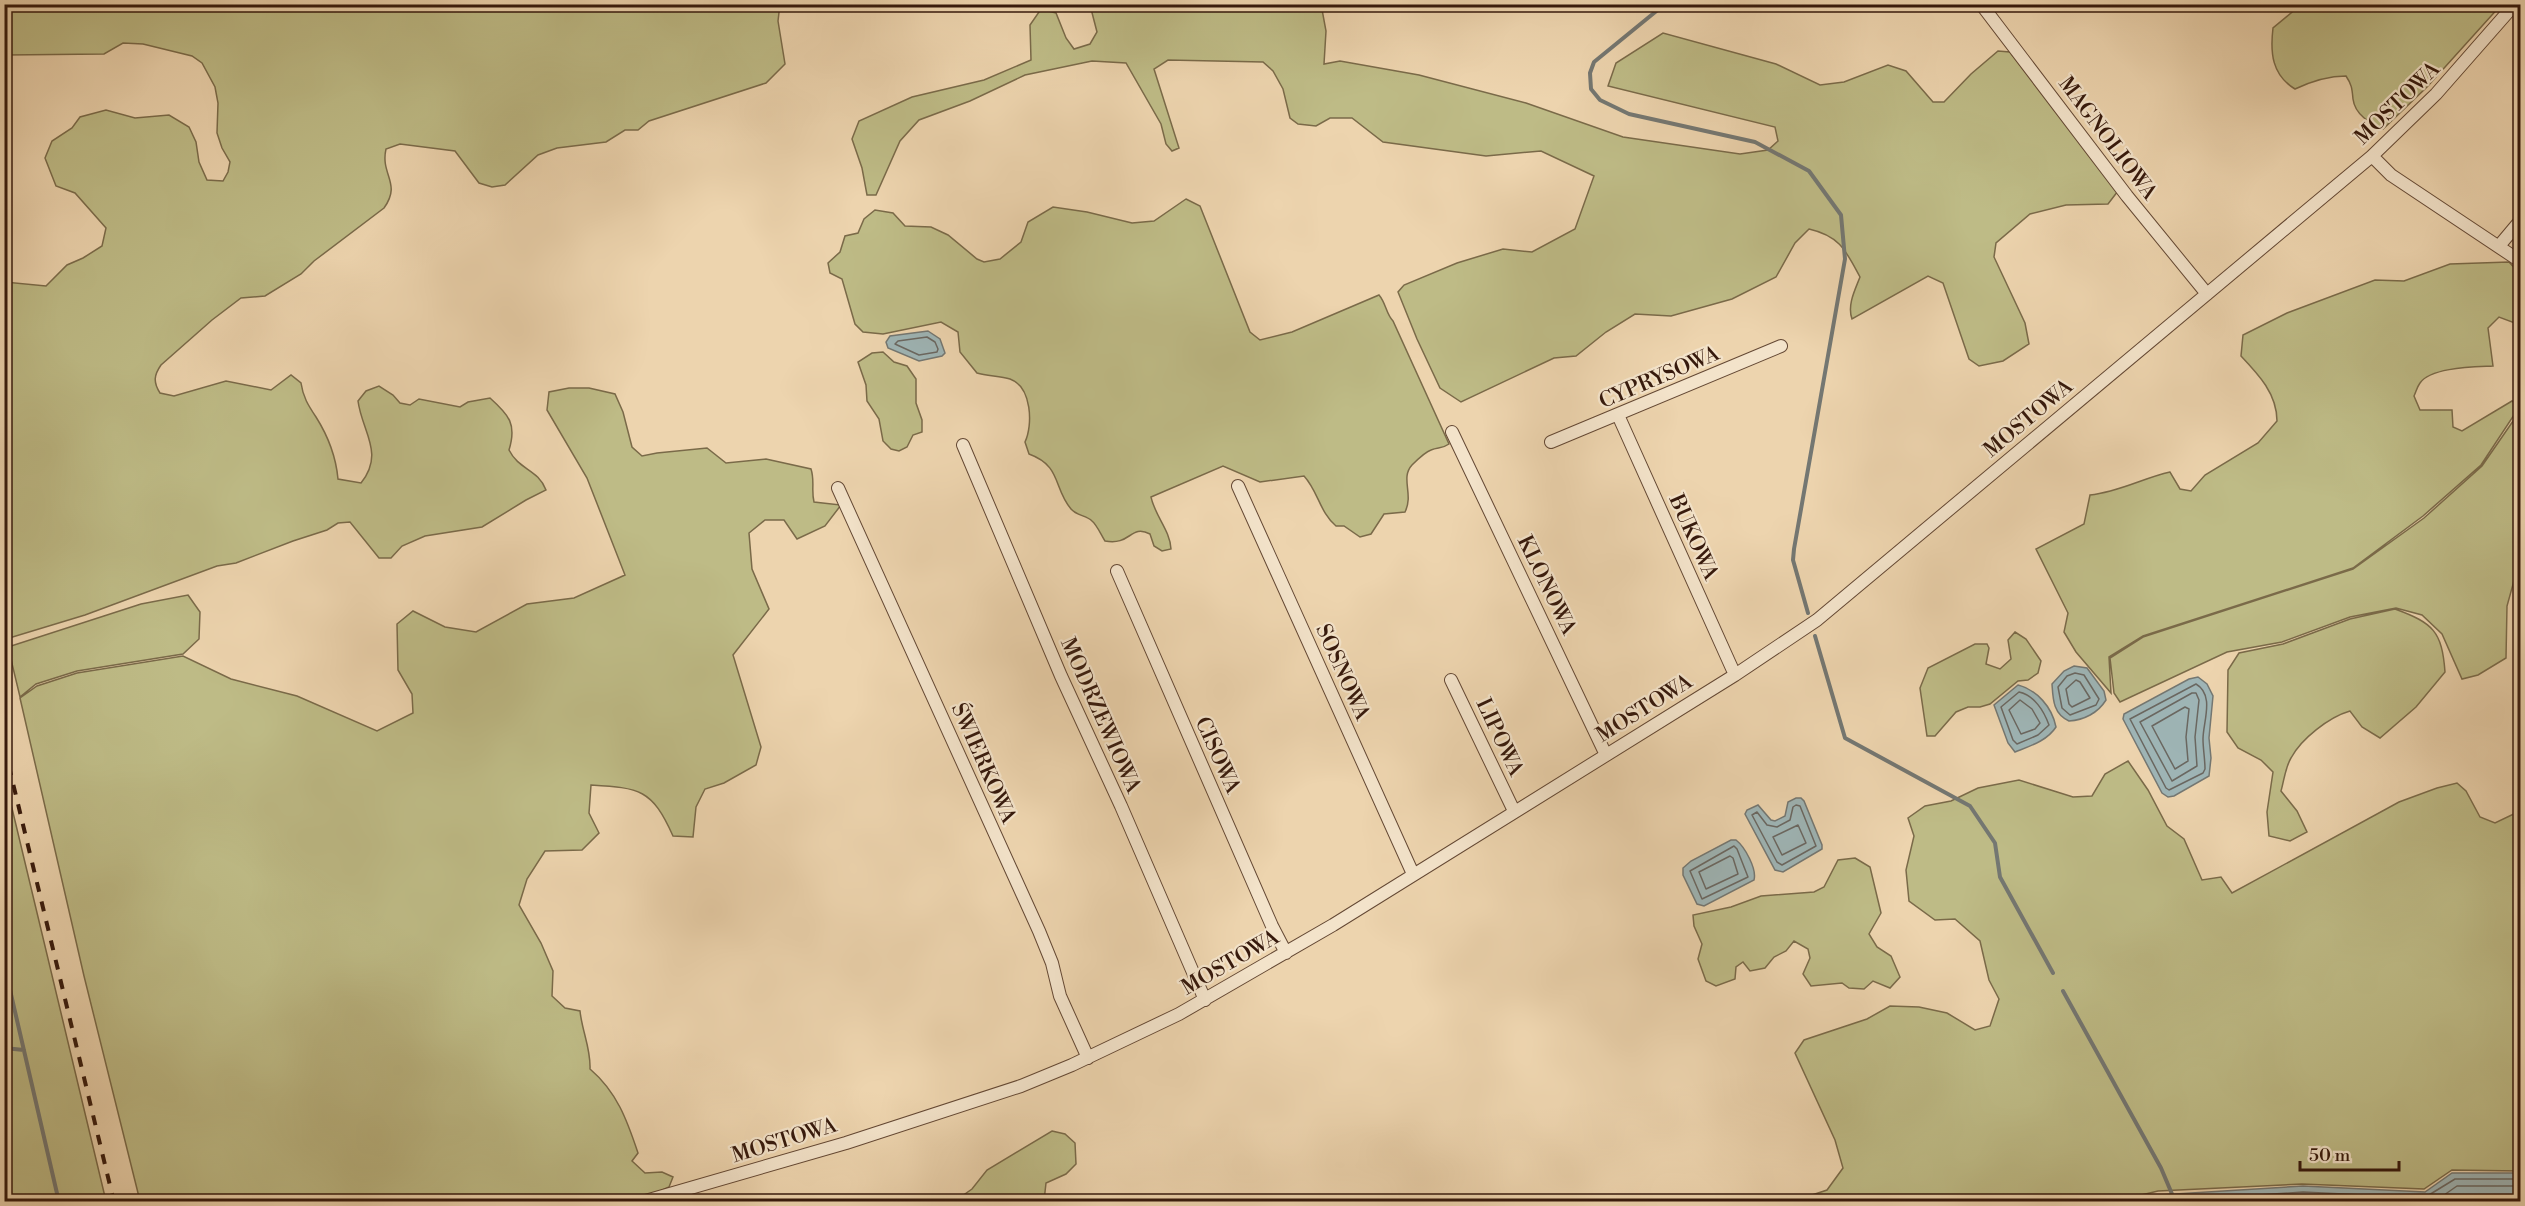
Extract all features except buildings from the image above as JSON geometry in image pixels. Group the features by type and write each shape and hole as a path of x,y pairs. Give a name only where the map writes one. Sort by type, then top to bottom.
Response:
{"street":[{"name":"MAGNOLIOWA","path":"1981,4 2127,196 2207,294"},
{"name":"MOSTOWA","path":"642,1202 813,1153 966,1104 1021,1086 1088,1058 1205,1000 1286,953 1735,675 1817,620 2372,156 2436,94 2515,4"},
{"path":"2372,156 2391,176 2520,261"},
{"path":"2499,246 2520,221"},
{"name":"CYPRYSOWA","path":"1551,442 1618,416 1781,346"},
{"name":"BUKOWA","path":"1618,416 1735,675"},
{"name":"KLONOWA","path":"1452,432 1606,755"},
{"name":"MODRZEWIOWA","path":"963,445 1205,1000"},
{"name":"SOSNOWA","path":"1238,486 1413,874"},
{"name":"ŚWIERKOWA","path":"838,488 1039,931 1052,963 1060,996 1088,1058"},
{"name":"CISOWA","path":"1117,572 1272,926 1286,953"},
{"name":"LIPOWA","path":"1452,680 1514,811"}],"shaded area":[{"path":"780,4 778,21 785,64 766,83 649,121 638,130 625,130 606,142 557,148 538,155 505,185 492,187 479,183 455,151 400,144 386,149 385,158 391,192 384,208 314,261 301,274 265,296 241,298 161,365 156,375 155,382 160,393 174,396 226,381 271,390 291,375 301,383 306,401 328,439 338,479 361,483 368,472 372,452 358,401 366,391 379,386 393,395 400,403 410,405 419,399 460,407 468,402 490,398 510,421 512,433 509,450 513,457 543,483 546,490 482,527 425,536 402,546 391,558 379,558 350,522 338,523 327,530 236,563 217,566 85,615 6,639 5,282 46,286 67,265 102,246 106,228 75,193 56,186 45,158 52,141 72,128 80,117 106,110 135,118 169,115 189,127 196,142 199,162 207,180 223,181 230,162 217,133 218,103 215,87 202,63 192,56 143,44 123,43 104,54 5,55 5,5"},
{"path":"1321,4 1326,31 1324,64 1340,61 1419,75 1526,103 1623,137 1740,154 1768,150 1778,141 1775,127 1608,86 1616,63 1663,33 1776,64 1820,85 1844,82 1888,65 1906,71 1933,102 1944,102 1971,74 1998,51 2010,52 2118,191 2108,204 2066,205 2030,214 1996,243 1994,257 2025,323 2029,344 2003,361 1979,366 1969,359 1943,283 1928,276 1852,319 1851,303 1860,277 1846,252 1835,240 1809,229 1795,243 1776,277 1732,299 1671,316 1635,314 1606,332 1576,356 1554,358 1461,402 1440,388 1398,292 1404,285 1457,263 1503,249 1532,252 1575,229 1594,176 1541,151 1486,156 1383,142 1352,118 1330,118 1316,126 1298,124 1290,118 1283,89 1273,71 1263,62 1168,60 1154,69 1179,148 1172,151 1166,144 1161,124 1126,63 1092,61 1025,75 970,101 919,120 900,141 876,195 867,195 862,168 852,139 859,121 912,97 984,80 1031,60 1030,25 1041,9 1056,13 1066,38 1074,49 1090,44 1097,32 1090,5"},
{"path":"2501,4 2427,87 2383,129 2368,121 2357,110 2351,85 2346,76 2320,79 2295,89 2281,77 2277,70 2272,46 2273,28 2297,8 2317,5"},
{"path":"1186,199 1200,206 1250,332 1260,340 1292,332 1379,295 1381,298 1449,444 1429,451 1412,465 1407,475 1408,499 1405,512 1384,514 1371,534 1360,537 1344,526 1336,526 1326,515 1313,488 1304,476 1260,482 1223,466 1151,497 1168,536 1171,549 1162,551 1154,546 1150,534 1143,532 1134,533 1120,541 1105,541 1092,521 1071,509 1047,465 1029,454 1025,442 1028,435 1029,407 1023,390 1017,383 1006,378 977,373 960,352 958,332 941,322 883,334 863,332 855,324 842,279 830,273 828,263 840,252 845,236 858,233 864,219 875,210 893,213 905,226 931,227 948,235 977,259 984,262 1000,259 1021,242 1028,222 1053,207 1087,212 1132,223 1154,221"},
{"path":"2509,262 2520,274 2520,325 2499,317 2488,328 2493,366 2454,369 2434,374 2420,383 2414,396 2420,410 2452,410 2453,427 2462,431 2512,401 2520,406 2481,465 2423,516 2353,568 2143,636 2109,657 2111,693 2076,652 2064,632 2068,613 2036,549 2084,524 2090,495 2111,491 2170,472 2180,489 2191,491 2205,475 2258,443 2277,421 2276,411 2266,386 2241,356 2243,335 2287,313 2375,280 2404,281 2450,264"},
{"path":"883,352 894,362 907,366 916,379 916,403 922,420 922,432 913,435 907,447 899,451 891,449 883,441 879,419 867,401 866,385 858,362 872,353"},
{"path":"569,388 589,388 615,394 623,412 632,447 642,456 707,448 726,463 766,459 811,469 814,502 841,505 825,526 797,539 784,520 765,520 749,533 752,569 769,609 733,655 761,747 756,765 724,783 705,789 696,807 693,837 673,836 658,809 642,794 622,788 591,785 589,813 599,833 582,850 545,851 527,879 519,905 541,943 553,971 552,996 565,1008 580,1011 590,1069 607,1087 625,1118 638,1153 632,1161 645,1173 662,1172 673,1177 669,1187 651,1195 649,1201 140,1201 84,976 20,698 37,686 77,673 183,656 231,679 297,696 377,731 413,713 412,694 398,670 397,624 413,611 445,627 476,632 527,604 574,598 625,575 587,478 547,410 549,392"},
{"path":"2520,411 2520,559 2507,606 2506,658 2478,675 2462,679 2442,634 2422,615 2396,608 2350,617 2282,642 2227,652 2120,702 2114,693 2110,658 2143,637 2353,569 2424,518 2482,466"},
{"path":"188,595 200,612 199,639 183,654 77,671 36,684 20,697 8,647 141,604"},
{"path":"2395,609 2418,619 2433,630 2441,647 2445,672 2416,707 2380,738 2362,727 2350,711 2325,723 2301,743 2289,762 2281,791 2297,811 2307,832 2290,841 2269,836 2267,812 2273,772 2261,760 2238,748 2227,732 2228,670 2239,653 2283,644 2350,619"},
{"path":"2015,632 2026,639 2041,661 2038,673 2028,680 2018,681 1990,704 1968,707 1956,712 1935,736 1927,736 1920,688 1928,668 1975,644 1987,644 1989,648 1986,664 2000,669 2011,659 2008,640"},
{"path":"2128,761 2148,790 2167,826 2184,839 2202,880 2221,877 2232,893 2399,802 2437,788 2457,783 2466,791 2480,817 2495,823 2520,811 2520,1171 2452,1170 2424,1189 2302,1184 2158,1191 2112,1202 1794,1201 1827,1190 1843,1168 1835,1140 1795,1053 1804,1040 1867,1019 1890,1006 1919,1007 1947,1013 1975,1030 1990,1026 1999,999 1989,980 1980,941 1955,919 1935,920 1909,901 1906,870 1914,836 1908,818 1925,806 1951,801 1978,788 2019,780 2073,797 2092,796 2105,774"},
{"path":"5,779 106,1201 5,1201"},
{"path":"1855,858 1870,867 1881,913 1869,934 1877,947 1891,956 1900,977 1890,988 1873,981 1864,989 1849,988 1842,983 1811,986 1803,974 1810,958 1808,949 1794,941 1786,951 1774,957 1765,968 1750,971 1743,962 1736,967 1735,979 1716,986 1706,981 1698,959 1702,944 1694,926 1693,915 1731,907 1761,896 1814,892 1824,887 1838,860"},
{"path":"1052,1131 1065,1134 1075,1143 1076,1164 1066,1174 1046,1183 1044,1201 955,1201 972,1189 987,1170"}],"water":[{"path":"928,331 940,339 945,353 942,356 919,361 888,348 886,342 890,336"},
{"path":"2074,666 2087,668 2104,691 2106,700 2090,715 2069,721 2057,710 2052,684 2064,671"},
{"path":"2198,677 2207,684 2213,696 2209,738 2211,758 2209,776 2174,796 2168,797 2162,793 2123,719 2124,714 2189,679"},
{"path":"2018,685 2025,687 2043,700 2056,727 2043,739 2015,752 2008,743 1994,705"},
{"path":"1796,798 1804,801 1822,849 1783,872 1775,870 1745,814 1747,810 1758,805 1771,820 1775,821 1785,816 1788,802"},
{"path":"1731,840 1736,840 1746,853 1754,870 1754,880 1704,906 1697,904 1683,875 1683,868 1691,861"},
{"path":"2452,1173 2520,1173 2520,1201 2127,1201 2159,1195 2303,1186 2425,1192"}],"waterway":[{"path":"1665,4 1594,62 1590,73 1591,89 1600,100 1629,114 1755,142 1809,171 1841,215 1845,259 1793,560 1808,613"},
{"path":"1815,636 1845,738 1970,806 1995,843 2000,877 2053,973"},
{"path":"4,964 59,1202"},
{"path":"2063,991 2161,1168 2172,1194"},
{"path":"4,1048 24,1050"}],"railway":[{"path":"4,746 114,1202"}]}
